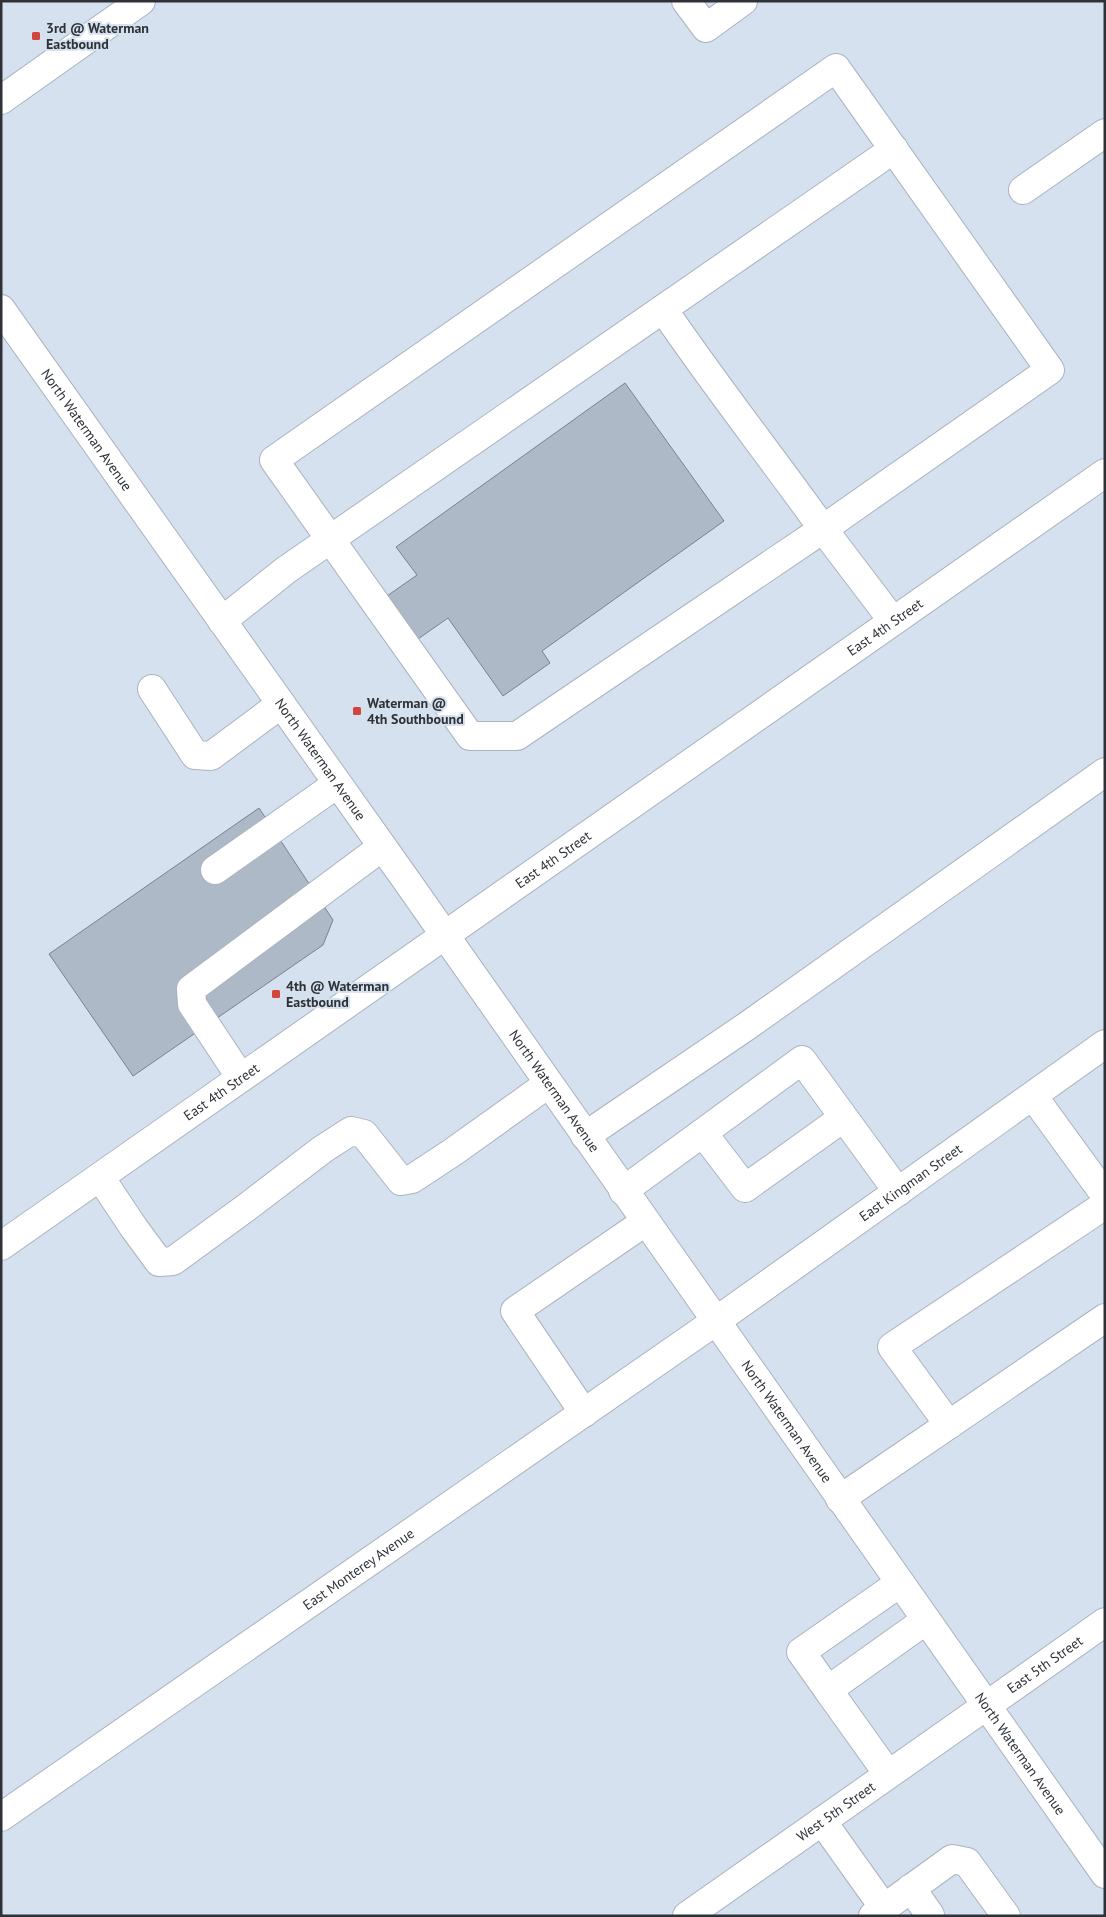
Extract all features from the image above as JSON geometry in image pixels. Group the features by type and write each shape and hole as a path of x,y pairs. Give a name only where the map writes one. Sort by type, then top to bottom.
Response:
{"street":[{"path":"1,100 141,1"},
{"path":"686,1 706,28 743,1"},
{"path":"836,68 1050,370 822,529 517,736 470,736 274,460 836,68"},
{"path":"1023,190 1105,133"},
{"path":"222,621 286,570 894,149"},
{"name":"North Waterman Avenue","path":"1,309 338,784 1105,1874"},
{"path":"663,309 711,380 893,621"},
{"name":"East 4th Street","path":"1,1246 1105,473"},
{"path":"152,689 194,755 211,756 281,704"},
{"path":"585,1136 746,1026 1105,772"},
{"path":"214,870 338,784"},
{"path":"241,1078 192,1004 191,989 382,847"},
{"name":"East Kingman Street","path":"716,1322 1105,1044"},
{"path":"623,1191 802,1060 898,1192"},
{"path":"100,1177 159,1262 173,1260 323,1149 351,1131 364,1134 401,1181 412,1179 548,1084"},
{"path":"1033,1096 1105,1195"},
{"path":"703,1133 745,1188 843,1118"},
{"path":"949,1425 892,1347 1105,1205"},
{"path":"584,1413 515,1311 645,1222"},
{"path":"840,1498 1105,1318"},
{"name":"East Monterey Avenue","path":"1,1817 716,1322"},
{"path":"888,1774 801,1652 900,1583"},
{"path":"828,1690 926,1620"},
{"name":"East 5th Street","path":"986,1706 1105,1622"},
{"name":"West 5th Street","path":"687,1916 986,1706"},
{"path":"822,1821 879,1912 952,1859 967,1862 1006,1916"},
{"path":"911,1888 930,1915"}],"building":[{"path":"625,383 724,521 542,651 550,663 503,696 448,618 418,639 387,596 417,575 396,547"},
{"path":"259,808 333,920 323,945 133,1076 49,954"}],"place":[{"name":"3rd @ Waterman Eastbound","path":"36,36"},
{"name":"Waterman @ 4th Southbound","path":"357,711"},
{"name":"4th @ Waterman Eastbound","path":"276,994"}]}
